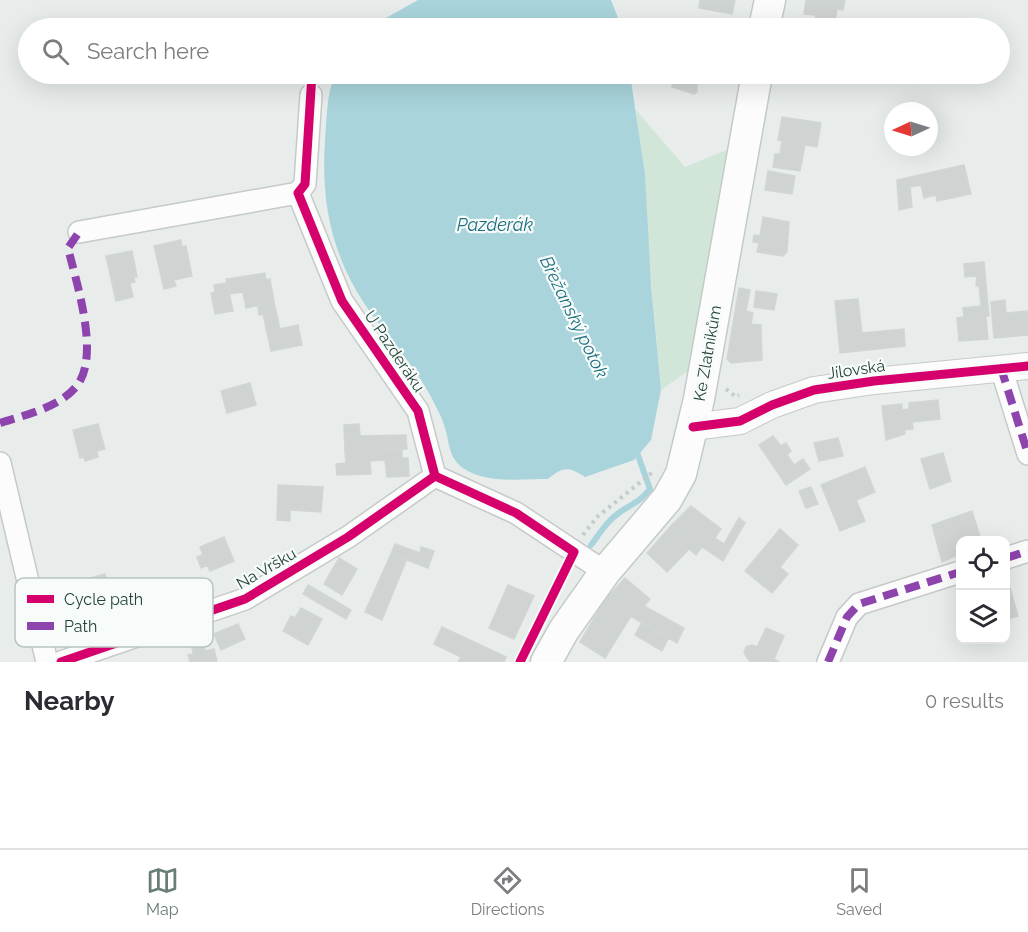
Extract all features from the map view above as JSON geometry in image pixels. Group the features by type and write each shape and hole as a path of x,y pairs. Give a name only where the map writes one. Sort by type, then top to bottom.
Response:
{"main road":[{"path":"767,18 770,0"},
{"name":"Ke Zlatníkům","path":"546,662 564,630 605,572 667,499 681,474 693,427 755,84"}],"street":[{"path":"79,232 298,193 305,184 311,95"},
{"name":"U Pazderáku","path":"298,193 342,301 418,411 435,476"},
{"name":"Jílovská","path":"693,427 740,421 772,405 814,390 1028,366"},
{"path":"1001,368 1028,454"},
{"path":"0,463 27,578"},
{"path":"435,476 516,513 605,572"},
{"name":"Na Vršku","path":"213,610 245,599 348,537 435,476"},
{"path":"1010,556 1028,550"},
{"path":"828,662 847,617 859,604 956,573"},
{"path":"43,647 47,662"},
{"name":"Na Vršku","path":"61,662 105,647"}],"path":[{"path":"574,552 584,532 597,517 650,475"}],"green space":[{"path":"636,110 685,167 729,149 692,368 661,390"}],"water":[{"path":"418,0 611,0 618,18 386,18"},
{"name":"Pazderák","path":"332,84 631,84 645,175 651,284 661,390 651,440 634,460 585,477 566,469 548,479 516,480 482,476 458,464 450,450 442,420 430,395 416,372 366,306 344,267 331,227 325,185 325,141"}],"building":[{"path":"700,0 735,0 732,14 699,8"},
{"path":"806,0 845,0 843,10 837,9 836,18 816,18 815,15 804,14"},
{"path":"672,84 697,84 697,92 694,94 672,87"},
{"path":"782,117 821,123 817,147 805,145 800,171 773,167 775,154 780,154 782,141 778,140"},
{"path":"964,165 971,194 937,201 936,195 924,198 921,185 910,187 912,207 899,210 897,180"},
{"path":"768,171 795,176 792,194 765,190"},
{"path":"763,217 789,222 787,252 783,256 757,252 759,243 753,242 754,235 760,236"},
{"path":"181,240 182,247 186,246 192,276 174,280 176,286 164,289 154,246"},
{"path":"132,251 137,277 134,277 135,282 130,283 133,297 116,301 106,256"},
{"path":"984,262 989,316 986,316 988,339 959,341 957,318 964,317 963,308 981,306 979,286 976,286 977,276 965,277 964,264"},
{"path":"265,273 266,280 270,279 274,302 246,308 243,292 230,294 226,279"},
{"path":"227,283 233,311 215,314 211,293 215,292 214,285"},
{"path":"739,288 750,290 746,311 753,313 751,324 761,325 762,360 731,363 727,359"},
{"path":"756,291 777,294 774,310 754,307"},
{"path":"858,299 862,333 904,329 905,346 840,353 835,301"},
{"path":"1005,300 1006,313 1028,311 1028,335 994,338 991,302"},
{"path":"274,302 280,329 298,325 302,345 271,351 263,314 259,315 258,306"},
{"path":"250,383 256,405 227,413 221,391"},
{"path":"938,400 940,419 912,422 913,429 904,430 905,434 886,440 882,406 902,404 902,410 909,409 909,403"},
{"path":"98,424 105,449 97,451 98,457 85,461 84,457 80,458 73,430"},
{"path":"359,424 360,436 406,435 407,449 345,452 344,425"},
{"path":"773,436 781,446 786,443 791,451 787,455 794,465 803,459 810,469 786,485 759,445"},
{"path":"838,438 843,456 819,461 814,443"},
{"path":"402,449 402,458 408,458 409,476 387,477 385,460 370,461 371,474 337,475 336,464 346,463 345,452"},
{"path":"943,453 951,481 930,489 921,459"},
{"path":"865,467 875,492 856,500 865,521 840,531 821,485"},
{"path":"278,485 323,487 321,512 290,510 290,521 277,520"},
{"path":"811,487 818,504 806,508 799,491"},
{"path":"691,506 721,529 715,538 724,544 739,518 745,523 723,561 671,526"},
{"path":"972,511 980,536 956,536 956,556 942,562 932,525"},
{"path":"671,526 702,547 696,555 689,549 667,572 647,553"},
{"path":"780,529 798,545 780,567 788,574 772,593 745,571"},
{"path":"224,537 234,561 210,571 207,565 201,568 197,557 203,555 200,547"},
{"path":"395,544 420,553 421,547 434,551 428,568 391,554"},
{"path":"391,554 406,561 382,620 365,612"},
{"path":"339,558 357,569 342,595 324,584"},
{"path":"105,574 106,578 91,578"},
{"path":"625,578 650,599 644,606 684,628 677,643 604,601"},
{"path":"308,585 351,610 346,619 303,594"},
{"path":"508,585 534,596 514,639 489,628"},
{"path":"1010,588 1018,616 1010,619"},
{"path":"604,601 631,616 605,658 580,642"},
{"path":"301,608 322,619 308,645 283,631 291,616 295,618"},
{"path":"642,622 669,637 662,651 635,635"},
{"path":"238,624 245,639 221,650 214,634"},
{"path":"442,627 506,657 504,662 458,662 461,657 434,644"},
{"path":"766,628 784,636 774,659 779,662 750,662 744,653 746,647 752,645 757,647"},
{"path":"192,647 204,647 205,651 214,649 217,662 190,662 188,655 193,654"}],"waterway":[{"name":"Břežanský potok","path":"591,545 611,519 639,500 650,489 635,447"}],"marked path":[{"path":"0,423 59,401 75,388 83,375 87,340 85,320 68,248 79,232"},
{"path":"1001,368 1028,454"},
{"path":"1010,557 1028,551"},
{"path":"828,662 847,617 859,604 956,573"}],"cycle path":[{"path":"311,84 305,184 298,193 342,301 418,411 435,476"},
{"path":"693,427 740,421 772,405 814,390 874,381 1028,366"},
{"path":"435,476 516,513 574,552 520,662"},
{"path":"213,610 245,599 348,537 435,476"},
{"path":"61,662 105,647"}]}
